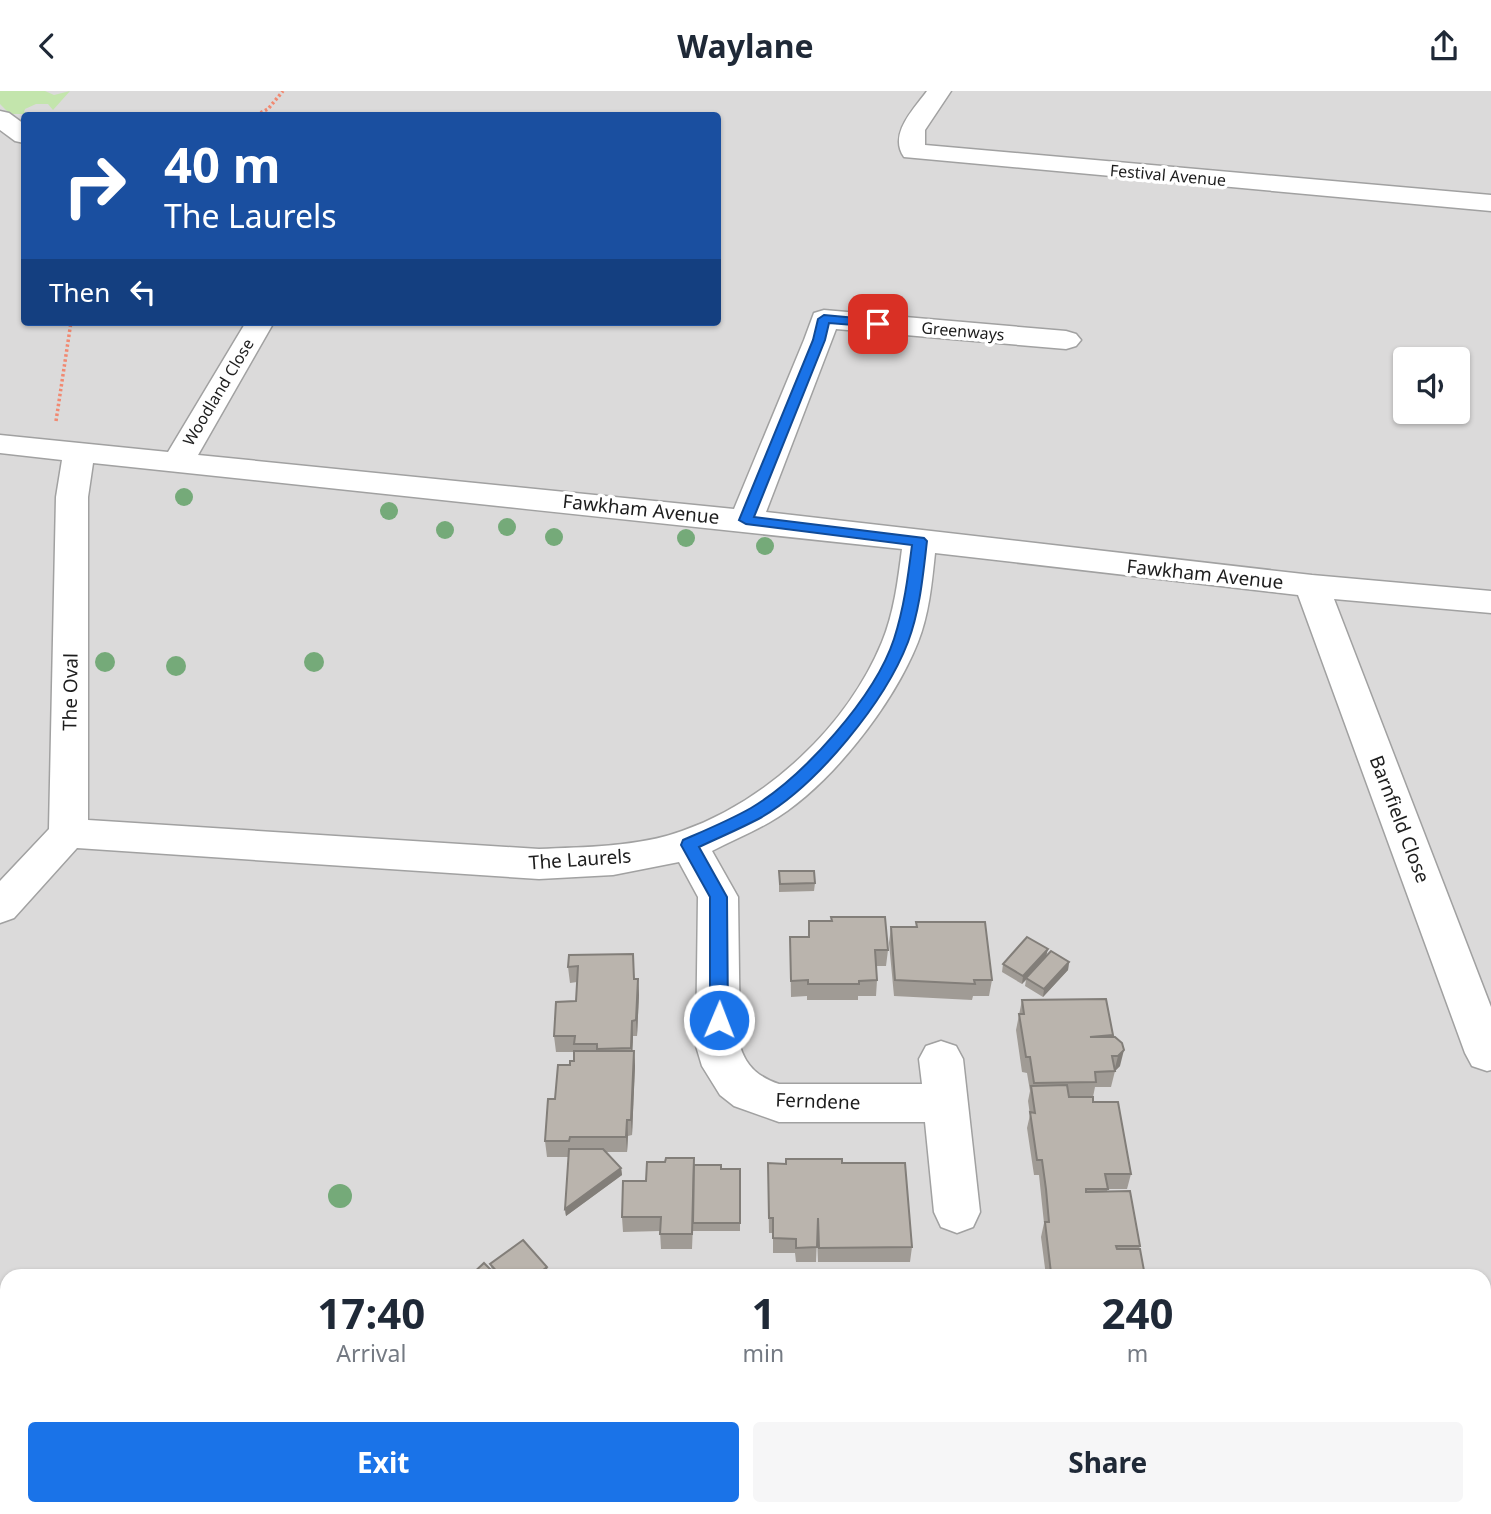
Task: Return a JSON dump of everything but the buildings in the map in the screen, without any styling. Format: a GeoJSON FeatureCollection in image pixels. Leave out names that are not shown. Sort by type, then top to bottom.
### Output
{"type":"FeatureCollection","features":[{"type":"Feature","properties":{"kind":"street","name":"Festival Avenue"},"geometry":{"type":"LineString","coordinates":[[939,91],[912,130],[914,152],[1491,204]]}},
{"type":"Feature","properties":{"kind":"street"},"geometry":{"type":"LineString","coordinates":[[0,118],[21,134]]}},
{"type":"Feature","properties":{"kind":"street","name":"Greenways"},"geometry":{"type":"LineString","coordinates":[[746,520],[819,340],[824,319],[1066,340]]}},
{"type":"Feature","properties":{"kind":"street","name":"Woodland Close"},"geometry":{"type":"LineString","coordinates":[[177,463],[258,326]]}},
{"type":"Feature","properties":{"kind":"street","name":"Fawkham Avenue"},"geometry":{"type":"LineString","coordinates":[[0,444],[746,520],[1312,586],[1491,603]]}},
{"type":"Feature","properties":{"kind":"street","name":"The Oval"},"geometry":{"type":"LineString","coordinates":[[66,450],[72,497],[68,833]]}},
{"type":"Feature","properties":{"kind":"street","name":"The Laurels"},"geometry":{"type":"LineString","coordinates":[[68,833],[539,864],[613,860],[689,845],[758,811],[810,771],[848,729],[877,686],[900,642],[913,595],[920,541]]}},
{"type":"Feature","properties":{"kind":"street","name":"Barnfield Close"},"geometry":{"type":"LineString","coordinates":[[1312,586],[1487,1053]]}},
{"type":"Feature","properties":{"kind":"street"},"geometry":{"type":"LineString","coordinates":[[0,907],[68,833]]}},
{"type":"Feature","properties":{"kind":"street","name":"Ferndene"},"geometry":{"type":"LineString","coordinates":[[689,845],[719,897],[718,1046],[724,1066],[736,1082],[750,1093],[779,1103],[946,1103]]}},
{"type":"Feature","properties":{"kind":"street"},"geometry":{"type":"LineString","coordinates":[[941,1059],[957,1212]]}},
{"type":"Feature","properties":{"kind":"path"},"geometry":{"type":"LineString","coordinates":[[262,112],[268,109],[283,91]]}},
{"type":"Feature","properties":{"kind":"path"},"geometry":{"type":"LineString","coordinates":[[66,450],[71,326]]}},
{"type":"Feature","properties":{"kind":"shaded area"},"geometry":{"type":"Polygon","coordinates":[[[0,91],[1491,91],[1491,1269],[0,1269],[0,91]]]}},
{"type":"Feature","properties":{"kind":"green space"},"geometry":{"type":"Polygon","coordinates":[[[0,91],[45,91],[54,95],[70,91],[53,110],[48,104],[36,104],[21,114],[10,114],[0,104],[0,91]]]}},
{"type":"Feature","properties":{"kind":"route"},"geometry":{"type":"LineString","coordinates":[[719,1020],[719,897],[689,845],[758,811],[810,771],[848,729],[877,686],[900,642],[913,595],[920,541],[746,520],[819,340],[824,319],[878,324]]}}]}
